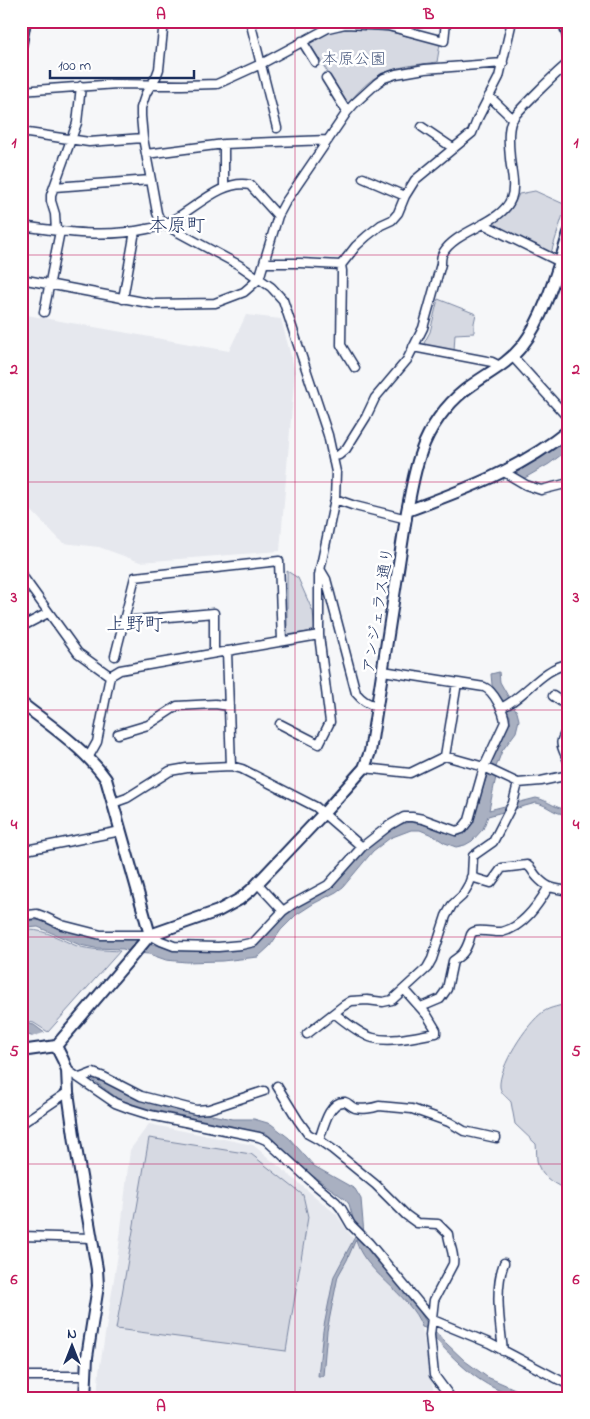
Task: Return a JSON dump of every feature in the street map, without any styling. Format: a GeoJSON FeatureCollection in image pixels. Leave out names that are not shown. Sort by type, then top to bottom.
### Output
{"type":"FeatureCollection","features":[{"type":"Feature","properties":{"kind":"street"},"geometry":{"type":"LineString","coordinates":[[21,44],[25,21]]}},
{"type":"Feature","properties":{"kind":"street"},"geometry":{"type":"LineString","coordinates":[[164,21],[159,69],[156,77],[150,84],[141,108],[143,138],[157,213],[161,223],[239,265],[271,287],[283,300],[328,435],[336,472],[335,500],[319,575],[319,635],[330,722],[319,744],[280,724]]}},
{"type":"Feature","properties":{"kind":"street"},"geometry":{"type":"LineString","coordinates":[[250,21],[277,128]]}},
{"type":"Feature","properties":{"kind":"street"},"geometry":{"type":"LineString","coordinates":[[21,91],[117,84],[217,84],[261,64],[328,28],[344,23],[388,26],[444,41],[446,21]]}},
{"type":"Feature","properties":{"kind":"street"},"geometry":{"type":"LineString","coordinates":[[340,265],[367,236],[380,225],[392,220],[416,180],[472,133],[499,77],[512,21]]}},
{"type":"Feature","properties":{"kind":"street"},"geometry":{"type":"LineString","coordinates":[[564,21],[569,40]]}},
{"type":"Feature","properties":{"kind":"street"},"geometry":{"type":"LineString","coordinates":[[302,41],[315,62]]}},
{"type":"Feature","properties":{"kind":"street"},"geometry":{"type":"LineString","coordinates":[[21,279],[154,304],[215,304],[244,292],[259,279],[278,216],[284,203],[347,112],[376,83],[396,74],[442,67],[503,63]]}},
{"type":"Feature","properties":{"kind":"street"},"geometry":{"type":"LineString","coordinates":[[333,457],[340,455],[346,449],[366,417],[375,398],[407,360],[423,328],[441,264],[442,254],[468,232],[502,211],[511,200],[513,188],[510,141],[512,119],[569,63]]}},
{"type":"Feature","properties":{"kind":"street"},"geometry":{"type":"LineString","coordinates":[[326,78],[347,112]]}},
{"type":"Feature","properties":{"kind":"street"},"geometry":{"type":"LineString","coordinates":[[44,312],[51,284],[58,231],[51,195],[77,123],[81,86]]}},
{"type":"Feature","properties":{"kind":"street"},"geometry":{"type":"LineString","coordinates":[[489,96],[512,119]]}},
{"type":"Feature","properties":{"kind":"street"},"geometry":{"type":"LineString","coordinates":[[422,127],[453,148]]}},
{"type":"Feature","properties":{"kind":"street"},"geometry":{"type":"LineString","coordinates":[[21,132],[89,142],[143,138]]}},
{"type":"Feature","properties":{"kind":"street"},"geometry":{"type":"LineString","coordinates":[[146,154],[224,144],[328,140]]}},
{"type":"Feature","properties":{"kind":"street"},"geometry":{"type":"LineString","coordinates":[[224,144],[224,188]]}},
{"type":"Feature","properties":{"kind":"street"},"geometry":{"type":"LineString","coordinates":[[363,178],[406,196]]}},
{"type":"Feature","properties":{"kind":"street"},"geometry":{"type":"LineString","coordinates":[[54,187],[151,180]]}},
{"type":"Feature","properties":{"kind":"street"},"geometry":{"type":"LineString","coordinates":[[21,226],[58,231],[106,234],[135,231],[165,225],[224,188],[244,184],[250,185],[278,216]]}},
{"type":"Feature","properties":{"kind":"street"},"geometry":{"type":"LineString","coordinates":[[483,224],[560,262]]}},
{"type":"Feature","properties":{"kind":"street"},"geometry":{"type":"LineString","coordinates":[[123,298],[135,231]]}},
{"type":"Feature","properties":{"kind":"street","name":"アンジェラス通り"},"geometry":{"type":"LineString","coordinates":[[149,937],[218,911],[240,899],[258,884],[364,768],[370,752],[407,515],[421,451],[440,416],[464,390],[513,357],[533,331],[544,306],[569,233]]}},
{"type":"Feature","properties":{"kind":"street"},"geometry":{"type":"LineString","coordinates":[[264,263],[300,262],[340,265]]}},
{"type":"Feature","properties":{"kind":"street"},"geometry":{"type":"LineString","coordinates":[[340,265],[342,271],[341,345],[355,368]]}},
{"type":"Feature","properties":{"kind":"street"},"geometry":{"type":"LineString","coordinates":[[413,347],[492,362],[500,366]]}},
{"type":"Feature","properties":{"kind":"street"},"geometry":{"type":"LineString","coordinates":[[513,357],[569,419]]}},
{"type":"Feature","properties":{"kind":"street"},"geometry":{"type":"LineString","coordinates":[[335,500],[355,506],[407,515],[504,472],[536,454],[569,430]]}},
{"type":"Feature","properties":{"kind":"street"},"geometry":{"type":"LineString","coordinates":[[504,472],[526,485],[541,490],[569,483]]}},
{"type":"Feature","properties":{"kind":"street"},"geometry":{"type":"LineString","coordinates":[[115,656],[135,577],[279,561],[282,641]]}},
{"type":"Feature","properties":{"kind":"street"},"geometry":{"type":"LineString","coordinates":[[320,569],[326,578],[356,692],[364,701],[377,706]]}},
{"type":"Feature","properties":{"kind":"street"},"geometry":{"type":"LineString","coordinates":[[21,574],[78,653],[110,676]]}},
{"type":"Feature","properties":{"kind":"street"},"geometry":{"type":"LineString","coordinates":[[21,627],[48,613]]}},
{"type":"Feature","properties":{"kind":"street"},"geometry":{"type":"LineString","coordinates":[[124,621],[214,613],[214,653]]}},
{"type":"Feature","properties":{"kind":"street"},"geometry":{"type":"LineString","coordinates":[[88,758],[97,742],[110,676],[120,670],[319,635]]}},
{"type":"Feature","properties":{"kind":"street"},"geometry":{"type":"LineString","coordinates":[[227,651],[231,766]]}},
{"type":"Feature","properties":{"kind":"street"},"geometry":{"type":"LineString","coordinates":[[503,707],[548,673],[559,666],[569,664]]}},
{"type":"Feature","properties":{"kind":"street"},"geometry":{"type":"LineString","coordinates":[[21,920],[28,915],[37,914],[62,925],[101,935],[149,937],[174,946],[218,947],[241,945],[254,942],[283,911],[328,885],[362,847],[390,825],[404,817],[423,819],[456,831],[462,829],[469,820],[485,767],[505,722],[503,707],[489,689],[484,687],[383,671]]}},
{"type":"Feature","properties":{"kind":"street"},"geometry":{"type":"LineString","coordinates":[[446,756],[457,683]]}},
{"type":"Feature","properties":{"kind":"street"},"geometry":{"type":"LineString","coordinates":[[553,696],[569,707]]}},
{"type":"Feature","properties":{"kind":"street"},"geometry":{"type":"LineString","coordinates":[[21,703],[88,758],[106,779],[149,937]]}},
{"type":"Feature","properties":{"kind":"street"},"geometry":{"type":"LineString","coordinates":[[118,734],[148,725],[177,706],[215,704],[229,706]]}},
{"type":"Feature","properties":{"kind":"street"},"geometry":{"type":"LineString","coordinates":[[569,727],[561,743],[569,763]]}},
{"type":"Feature","properties":{"kind":"street"},"geometry":{"type":"LineString","coordinates":[[364,768],[410,773],[446,756],[485,767],[518,783],[541,781],[569,775]]}},
{"type":"Feature","properties":{"kind":"street"},"geometry":{"type":"LineString","coordinates":[[113,802],[127,798],[170,771],[231,766],[242,769],[316,806],[362,847]]}},
{"type":"Feature","properties":{"kind":"street"},"geometry":{"type":"LineString","coordinates":[[307,1034],[351,1001],[388,1002],[392,1000],[427,968],[432,959],[446,916],[452,905],[462,896],[472,877],[472,856],[493,842],[513,803],[518,783]]}},
{"type":"Feature","properties":{"kind":"street"},"geometry":{"type":"LineString","coordinates":[[21,851],[121,832]]}},
{"type":"Feature","properties":{"kind":"street"},"geometry":{"type":"LineString","coordinates":[[472,877],[492,883],[502,868],[527,865],[530,866],[535,876],[548,888],[569,891]]}},
{"type":"Feature","properties":{"kind":"street"},"geometry":{"type":"LineString","coordinates":[[258,884],[283,911]]}},
{"type":"Feature","properties":{"kind":"street"},"geometry":{"type":"LineString","coordinates":[[421,1007],[440,999],[447,989],[453,961],[464,954],[472,934],[476,931],[501,932],[515,927],[522,922],[541,900],[548,888]]}},
{"type":"Feature","properties":{"kind":"street"},"geometry":{"type":"LineString","coordinates":[[21,1051],[56,1046],[149,937]]}},
{"type":"Feature","properties":{"kind":"street"},"geometry":{"type":"LineString","coordinates":[[334,1013],[373,1038],[400,1039],[436,1032],[428,1015],[404,989]]}},
{"type":"Feature","properties":{"kind":"street"},"geometry":{"type":"LineString","coordinates":[[56,1046],[66,1070],[75,1142],[97,1269],[98,1286],[86,1376],[85,1398]]}},
{"type":"Feature","properties":{"kind":"street"},"geometry":{"type":"LineString","coordinates":[[66,1070],[115,1103],[131,1109],[150,1115],[266,1140],[336,1202],[351,1225],[368,1243],[432,1323],[470,1335],[569,1385]]}},
{"type":"Feature","properties":{"kind":"street"},"geometry":{"type":"LineString","coordinates":[[80,1078],[93,1073],[141,1096],[196,1110],[210,1109],[264,1090]]}},
{"type":"Feature","properties":{"kind":"street"},"geometry":{"type":"LineString","coordinates":[[277,1086],[308,1134],[319,1140],[376,1185],[412,1219],[418,1223],[438,1224],[448,1234],[454,1258],[453,1264],[434,1300],[430,1335],[434,1375],[451,1398]]}},
{"type":"Feature","properties":{"kind":"street"},"geometry":{"type":"LineString","coordinates":[[21,1124],[68,1092]]}},
{"type":"Feature","properties":{"kind":"street"},"geometry":{"type":"LineString","coordinates":[[319,1140],[328,1113],[333,1106],[345,1102],[353,1108],[379,1106],[412,1109],[449,1122],[464,1131],[496,1138]]}},
{"type":"Feature","properties":{"kind":"street"},"geometry":{"type":"LineString","coordinates":[[21,1236],[92,1238]]}},
{"type":"Feature","properties":{"kind":"street"},"geometry":{"type":"LineString","coordinates":[[503,1350],[499,1294],[501,1271],[504,1263]]}},
{"type":"Feature","properties":{"kind":"street"},"geometry":{"type":"LineString","coordinates":[[21,1376],[86,1376]]}},
{"type":"Feature","properties":{"kind":"shaded area"},"geometry":{"type":"Polygon","coordinates":[[[21,314],[229,351],[246,315],[281,319],[295,371],[280,551],[140,562],[99,547],[63,543],[21,500],[21,314]]]}},
{"type":"Feature","properties":{"kind":"shaded area"},"geometry":{"type":"Polygon","coordinates":[[[149,1124],[253,1145],[336,1214],[363,1253],[413,1305],[422,1328],[435,1398],[97,1398],[99,1372],[118,1254],[130,1150],[149,1124]]]}},
{"type":"Feature","properties":{"kind":"green space","name":"本原公園"},"geometry":{"type":"Polygon","coordinates":[[[355,28],[387,31],[440,44],[437,62],[405,66],[383,73],[364,86],[348,104],[309,43],[332,31],[355,28]]]}},
{"type":"Feature","properties":{"kind":"green space"},"geometry":{"type":"Polygon","coordinates":[[[535,191],[566,205],[551,253],[495,225],[495,222],[510,211],[519,194],[535,191]]]}},
{"type":"Feature","properties":{"kind":"green space"},"geometry":{"type":"Polygon","coordinates":[[[438,299],[476,314],[474,333],[455,334],[454,351],[423,345],[430,332],[438,299]]]}},
{"type":"Feature","properties":{"kind":"green space"},"geometry":{"type":"Polygon","coordinates":[[[287,571],[298,578],[313,612],[315,631],[287,635],[287,571]]]}},
{"type":"Feature","properties":{"kind":"green space"},"geometry":{"type":"Polygon","coordinates":[[[29,930],[48,933],[77,946],[98,950],[120,951],[48,1032],[34,1023],[21,1020],[21,936],[29,930]]]}},
{"type":"Feature","properties":{"kind":"green space"},"geometry":{"type":"Polygon","coordinates":[[[569,1003],[569,1191],[551,1181],[540,1170],[537,1163],[536,1144],[515,1124],[511,1102],[503,1094],[500,1087],[504,1069],[509,1058],[529,1026],[546,1010],[569,1003]]]}},
{"type":"Feature","properties":{"kind":"green space"},"geometry":{"type":"Polygon","coordinates":[[[149,1138],[251,1154],[303,1195],[308,1217],[286,1351],[116,1329],[149,1138]]]}},
{"type":"Feature","properties":{"kind":"water"},"geometry":{"type":"Polygon","coordinates":[[[569,437],[569,449],[549,464],[523,479],[513,475],[556,447],[569,437]]]}},
{"type":"Feature","properties":{"kind":"water"},"geometry":{"type":"Polygon","coordinates":[[[499,672],[500,682],[517,712],[519,720],[516,732],[502,751],[496,767],[496,777],[489,810],[536,798],[560,808],[569,809],[569,814],[559,813],[536,803],[488,816],[483,829],[472,841],[456,847],[420,830],[411,830],[390,838],[373,851],[343,887],[296,915],[281,930],[270,946],[258,957],[222,961],[186,962],[166,960],[149,954],[135,953],[123,949],[95,948],[80,945],[38,927],[27,928],[21,933],[21,924],[24,921],[40,920],[98,939],[131,938],[174,950],[250,946],[261,940],[290,909],[330,887],[369,845],[399,825],[409,822],[421,823],[456,836],[461,835],[471,824],[475,815],[490,764],[510,722],[510,716],[492,685],[491,674],[499,672]]]}},
{"type":"Feature","properties":{"kind":"water"},"geometry":{"type":"Polygon","coordinates":[[[21,1022],[34,1025],[97,1076],[125,1092],[151,1103],[232,1119],[254,1119],[271,1124],[289,1138],[314,1166],[355,1189],[361,1199],[365,1246],[407,1292],[427,1323],[447,1344],[465,1361],[487,1377],[536,1398],[502,1392],[488,1385],[461,1365],[422,1327],[407,1303],[376,1272],[360,1250],[356,1239],[338,1276],[327,1331],[323,1376],[318,1376],[323,1331],[334,1276],[356,1235],[349,1204],[345,1199],[309,1173],[266,1133],[247,1131],[232,1126],[149,1109],[120,1100],[36,1038],[21,1032],[21,1022]]]}},
{"type":"Feature","properties":{"kind":"pier"},"geometry":{"type":"Polygon","coordinates":[[[47,1032],[100,1075],[88,1080],[31,1037],[47,1032]]]}},
{"type":"Feature","properties":{"kind":"district","name":"本原町"},"geometry":{"type":"Point","coordinates":[177,224]}},
{"type":"Feature","properties":{"kind":"district","name":"上野町"},"geometry":{"type":"Point","coordinates":[135,623]}}]}
